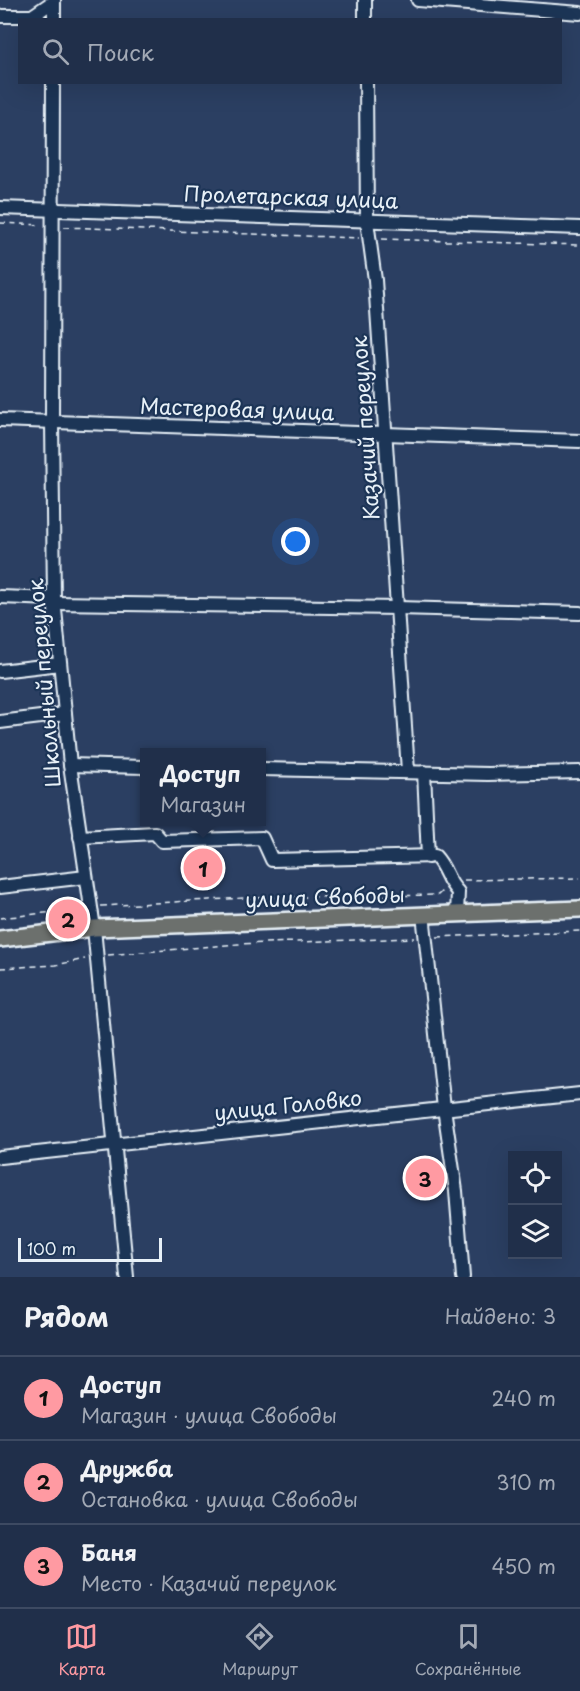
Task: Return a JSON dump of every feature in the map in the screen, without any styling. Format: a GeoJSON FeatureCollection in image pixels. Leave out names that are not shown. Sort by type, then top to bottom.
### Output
{"type":"FeatureCollection","features":[{"type":"Feature","properties":{"kind":"main road","name":"улица Свободы"},"geometry":{"type":"LineString","coordinates":[[0,939],[94,928],[580,909]]}},
{"type":"Feature","properties":{"kind":"street"},"geometry":{"type":"LineString","coordinates":[[365,0],[365,18]]}},
{"type":"Feature","properties":{"kind":"street"},"geometry":{"type":"LineString","coordinates":[[418,0],[580,13]]}},
{"type":"Feature","properties":{"kind":"street"},"geometry":{"type":"LineString","coordinates":[[0,15],[36,18],[54,1]]}},
{"type":"Feature","properties":{"kind":"street"},"geometry":{"type":"LineString","coordinates":[[54,1],[54,18]]}},
{"type":"Feature","properties":{"kind":"street","name":"Школьный переулок"},"geometry":{"type":"LineString","coordinates":[[53,84],[54,601],[70,765],[94,928],[127,1277]]}},
{"type":"Feature","properties":{"kind":"street","name":"Казачий переулок"},"geometry":{"type":"LineString","coordinates":[[366,84],[367,221],[375,280],[408,771]]}},
{"type":"Feature","properties":{"kind":"street","name":"Пролетарская улица"},"geometry":{"type":"LineString","coordinates":[[0,208],[580,228]]}},
{"type":"Feature","properties":{"kind":"street","name":"Мастеровая улица"},"geometry":{"type":"LineString","coordinates":[[0,420],[580,441]]}},
{"type":"Feature","properties":{"kind":"street"},"geometry":{"type":"LineString","coordinates":[[0,597],[54,601],[580,613]]}},
{"type":"Feature","properties":{"kind":"street"},"geometry":{"type":"LineString","coordinates":[[0,671],[60,664]]}},
{"type":"Feature","properties":{"kind":"street"},"geometry":{"type":"LineString","coordinates":[[0,722],[65,714]]}},
{"type":"Feature","properties":{"kind":"street"},"geometry":{"type":"LineString","coordinates":[[70,765],[140,767]]}},
{"type":"Feature","properties":{"kind":"street"},"geometry":{"type":"LineString","coordinates":[[266,769],[489,774],[580,772]]}},
{"type":"Feature","properties":{"kind":"street"},"geometry":{"type":"LineString","coordinates":[[424,772],[428,857]]}},
{"type":"Feature","properties":{"kind":"street"},"geometry":{"type":"LineString","coordinates":[[80,837],[155,833],[162,841],[262,838],[272,860],[435,856],[444,866],[450,884],[458,892],[458,913]]}},
{"type":"Feature","properties":{"kind":"street"},"geometry":{"type":"LineString","coordinates":[[0,888],[86,877]]}},
{"type":"Feature","properties":{"kind":"street"},"geometry":{"type":"LineString","coordinates":[[423,915],[444,1108],[456,1191],[463,1277]]}},
{"type":"Feature","properties":{"kind":"street","name":"улица Головко"},"geometry":{"type":"LineString","coordinates":[[0,1157],[580,1094]]}},
{"type":"Feature","properties":{"kind":"path"},"geometry":{"type":"LineString","coordinates":[[0,224],[580,245]]}},
{"type":"Feature","properties":{"kind":"path"},"geometry":{"type":"LineString","coordinates":[[0,918],[91,908],[244,898],[438,895],[454,880],[580,878]]}},
{"type":"Feature","properties":{"kind":"path"},"geometry":{"type":"LineString","coordinates":[[0,968],[56,965],[96,957],[238,944],[580,931]]}},
{"type":"Feature","properties":{"kind":"place","name":"Доступ"},"geometry":{"type":"Point","coordinates":[203,868]}},
{"type":"Feature","properties":{"kind":"place","name":"Дружба"},"geometry":{"type":"Point","coordinates":[68,919]}},
{"type":"Feature","properties":{"kind":"place","name":"Баня"},"geometry":{"type":"Point","coordinates":[425,1178]}}]}
